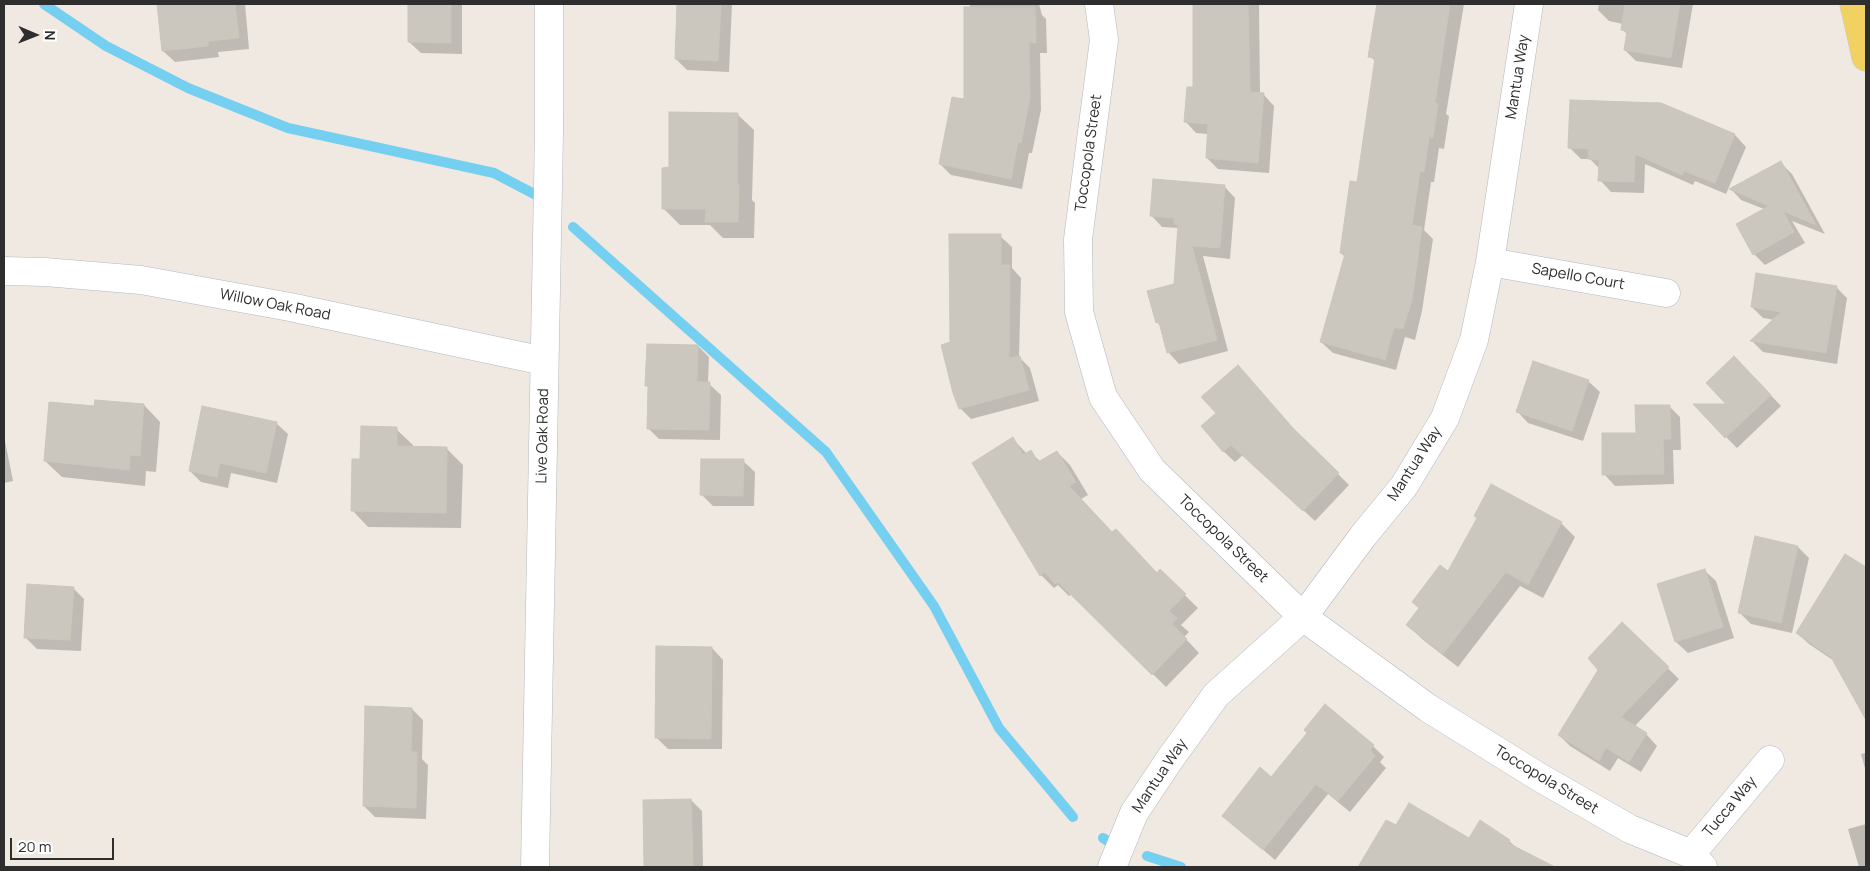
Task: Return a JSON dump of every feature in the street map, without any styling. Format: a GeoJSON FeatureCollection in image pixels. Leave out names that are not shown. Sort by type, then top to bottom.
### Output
{"type":"FeatureCollection","features":[{"type":"Feature","properties":{"kind":"main road"},"geometry":{"type":"LineString","coordinates":[[1854,4],[1866,57]]}},
{"type":"Feature","properties":{"kind":"street","name":"Live Oak Road"},"geometry":{"type":"LineString","coordinates":[[536,867],[549,133],[549,4]]}},
{"type":"Feature","properties":{"kind":"street","name":"Toccopola Street"},"geometry":{"type":"LineString","coordinates":[[1099,4],[1104,40],[1078,238],[1079,312],[1103,397],[1152,470],[1303,617],[1428,708],[1539,777],[1630,829],[1697,860]]}},
{"type":"Feature","properties":{"kind":"street","name":"Mantua Way"},"geometry":{"type":"LineString","coordinates":[[1112,867],[1134,813],[1216,695],[1303,617],[1404,486],[1445,418],[1474,340],[1490,262],[1529,4]]}},
{"type":"Feature","properties":{"kind":"street","name":"Sapello Court"},"geometry":{"type":"LineString","coordinates":[[1490,262],[1666,292]]}},
{"type":"Feature","properties":{"kind":"street","name":"Willow Oak Road"},"geometry":{"type":"LineString","coordinates":[[4,271],[45,272],[141,280],[290,307],[544,361]]}},
{"type":"Feature","properties":{"kind":"street","name":"Tucca Way"},"geometry":{"type":"LineString","coordinates":[[1697,860],[1770,760]]}},
{"type":"Feature","properties":{"kind":"building"},"geometry":{"type":"Polygon","coordinates":[[[157,4],[235,4],[239,38],[208,41],[208,46],[162,51],[157,4]]]}},
{"type":"Feature","properties":{"kind":"building"},"geometry":{"type":"Polygon","coordinates":[[[408,4],[451,4],[451,43],[408,42],[408,4]]]}},
{"type":"Feature","properties":{"kind":"building"},"geometry":{"type":"Polygon","coordinates":[[[677,4],[721,4],[718,61],[675,59],[677,4]]]}},
{"type":"Feature","properties":{"kind":"building"},"geometry":{"type":"Polygon","coordinates":[[[1193,4],[1248,4],[1250,92],[1264,93],[1258,163],[1206,158],[1208,124],[1184,122],[1187,87],[1193,87],[1193,4]]]}},
{"type":"Feature","properties":{"kind":"building"},"geometry":{"type":"Polygon","coordinates":[[[1377,4],[1450,4],[1435,103],[1438,104],[1433,138],[1429,138],[1424,172],[1420,171],[1412,225],[1422,227],[1412,300],[1403,329],[1394,327],[1385,360],[1320,342],[1345,254],[1340,253],[1350,181],[1357,182],[1375,58],[1368,57],[1377,4]]]}},
{"type":"Feature","properties":{"kind":"building"},"geometry":{"type":"Polygon","coordinates":[[[1625,4],[1680,4],[1671,58],[1624,50],[1627,31],[1621,30],[1625,4]]]}},
{"type":"Feature","properties":{"kind":"building"},"geometry":{"type":"Polygon","coordinates":[[[964,7],[1035,7],[1036,43],[1029,42],[1030,98],[1021,143],[1018,142],[1011,179],[939,164],[952,97],[964,99],[964,7]]]}},
{"type":"Feature","properties":{"kind":"building"},"geometry":{"type":"Polygon","coordinates":[[[1570,100],[1661,103],[1735,134],[1715,183],[1684,171],[1682,175],[1635,154],[1634,182],[1598,181],[1599,160],[1588,159],[1589,149],[1568,148],[1570,100]]]}},
{"type":"Feature","properties":{"kind":"building"},"geometry":{"type":"Polygon","coordinates":[[[669,112],[738,113],[738,222],[705,222],[706,209],[662,209],[662,168],[669,167],[669,112]]]}},
{"type":"Feature","properties":{"kind":"building"},"geometry":{"type":"Polygon","coordinates":[[[1781,161],[1816,225],[1783,211],[1794,232],[1753,255],[1736,224],[1769,206],[1729,189],[1781,161]]]}},
{"type":"Feature","properties":{"kind":"building"},"geometry":{"type":"Polygon","coordinates":[[[1153,179],[1225,185],[1220,248],[1192,246],[1217,340],[1167,353],[1159,322],[1156,323],[1147,291],[1174,284],[1178,225],[1174,224],[1174,218],[1150,216],[1153,179]]]}},
{"type":"Feature","properties":{"kind":"building"},"geometry":{"type":"Polygon","coordinates":[[[949,234],[1001,234],[1001,265],[1010,265],[1009,358],[1020,356],[1029,390],[959,409],[941,345],[950,342],[949,234]]]}},
{"type":"Feature","properties":{"kind":"building"},"geometry":{"type":"Polygon","coordinates":[[[1756,273],[1837,286],[1826,353],[1750,341],[1781,312],[1751,307],[1756,273]]]}},
{"type":"Feature","properties":{"kind":"building"},"geometry":{"type":"Polygon","coordinates":[[[647,344],[698,345],[697,382],[710,382],[709,430],[647,429],[648,386],[645,386],[647,344]]]}},
{"type":"Feature","properties":{"kind":"building"},"geometry":{"type":"Polygon","coordinates":[[[1734,356],[1771,395],[1725,438],[1693,404],[1726,404],[1706,383],[1734,356]]]}},
{"type":"Feature","properties":{"kind":"building"},"geometry":{"type":"Polygon","coordinates":[[[1533,361],[1589,380],[1572,431],[1516,412],[1533,361]]]}},
{"type":"Feature","properties":{"kind":"building"},"geometry":{"type":"Polygon","coordinates":[[[1238,365],[1292,427],[1339,473],[1303,511],[1231,445],[1223,452],[1201,426],[1216,413],[1201,397],[1238,365]]]}},
{"type":"Feature","properties":{"kind":"building"},"geometry":{"type":"Polygon","coordinates":[[[95,400],[144,404],[140,456],[130,455],[129,470],[44,461],[49,402],[94,406],[95,400]]]}},
{"type":"Feature","properties":{"kind":"building"},"geometry":{"type":"Polygon","coordinates":[[[1635,405],[1670,405],[1671,439],[1663,439],[1664,474],[1602,475],[1602,433],[1636,433],[1635,405]]]}},
{"type":"Feature","properties":{"kind":"building"},"geometry":{"type":"Polygon","coordinates":[[[202,406],[277,422],[266,473],[220,463],[217,477],[189,471],[202,406]]]}},
{"type":"Feature","properties":{"kind":"building"},"geometry":{"type":"Polygon","coordinates":[[[361,426],[397,427],[397,446],[447,447],[446,513],[351,511],[352,459],[360,459],[361,426]]]}},
{"type":"Feature","properties":{"kind":"building"},"geometry":{"type":"Polygon","coordinates":[[[1013,437],[1023,455],[1031,450],[1038,462],[1057,451],[1076,482],[1069,486],[1112,532],[1116,529],[1157,573],[1160,569],[1186,594],[1169,611],[1177,618],[1172,624],[1187,639],[1152,675],[1058,582],[1055,584],[1045,572],[1040,576],[972,463],[1013,437]]]}},
{"type":"Feature","properties":{"kind":"building"},"geometry":{"type":"Polygon","coordinates":[[[701,459],[744,459],[743,496],[700,495],[701,459]]]}},
{"type":"Feature","properties":{"kind":"building"},"geometry":{"type":"Polygon","coordinates":[[[1491,484],[1562,522],[1528,585],[1506,572],[1443,654],[1406,625],[1419,608],[1412,602],[1440,565],[1448,571],[1477,518],[1474,516],[1491,484]]]}},
{"type":"Feature","properties":{"kind":"building"},"geometry":{"type":"Polygon","coordinates":[[[1755,536],[1798,546],[1781,623],[1738,613],[1755,536]]]}},
{"type":"Feature","properties":{"kind":"building"},"geometry":{"type":"Polygon","coordinates":[[[1845,554],[1866,567],[1866,720],[1831,657],[1796,633],[1845,554]]]}},
{"type":"Feature","properties":{"kind":"building"},"geometry":{"type":"Polygon","coordinates":[[[1705,569],[1723,627],[1675,642],[1657,584],[1705,569]]]}},
{"type":"Feature","properties":{"kind":"building"},"geometry":{"type":"Polygon","coordinates":[[[27,584],[74,587],[70,640],[24,638],[27,584]]]}},
{"type":"Feature","properties":{"kind":"building"},"geometry":{"type":"Polygon","coordinates":[[[1622,622],[1669,667],[1621,717],[1647,733],[1629,762],[1606,748],[1599,761],[1558,735],[1598,670],[1588,658],[1622,622]]]}},
{"type":"Feature","properties":{"kind":"building"},"geometry":{"type":"Polygon","coordinates":[[[656,646],[712,647],[711,739],[655,738],[656,646]]]}},
{"type":"Feature","properties":{"kind":"building"},"geometry":{"type":"Polygon","coordinates":[[[1325,704],[1374,745],[1370,750],[1375,756],[1338,801],[1316,784],[1263,850],[1222,816],[1260,767],[1271,777],[1307,733],[1304,730],[1325,704]]]}},
{"type":"Feature","properties":{"kind":"building"},"geometry":{"type":"Polygon","coordinates":[[[365,706],[412,708],[411,752],[417,752],[416,808],[363,806],[365,706]]]}},
{"type":"Feature","properties":{"kind":"building"},"geometry":{"type":"Polygon","coordinates":[[[691,799],[693,867],[644,867],[643,800],[691,799]]]}},
{"type":"Feature","properties":{"kind":"building"},"geometry":{"type":"Polygon","coordinates":[[[1409,803],[1469,838],[1480,820],[1510,840],[1508,843],[1555,867],[1358,867],[1386,820],[1396,825],[1409,803]]]}},
{"type":"Feature","properties":{"kind":"waterway"},"geometry":{"type":"LineString","coordinates":[[44,4],[106,46],[188,88],[288,128],[494,173],[538,196]]}},
{"type":"Feature","properties":{"kind":"waterway"},"geometry":{"type":"LineString","coordinates":[[573,227],[826,452],[934,606],[999,728],[1073,817]]}},
{"type":"Feature","properties":{"kind":"waterway"},"geometry":{"type":"LineString","coordinates":[[1103,838],[1117,847]]}},
{"type":"Feature","properties":{"kind":"waterway"},"geometry":{"type":"LineString","coordinates":[[1147,856],[1181,867]]}}]}
